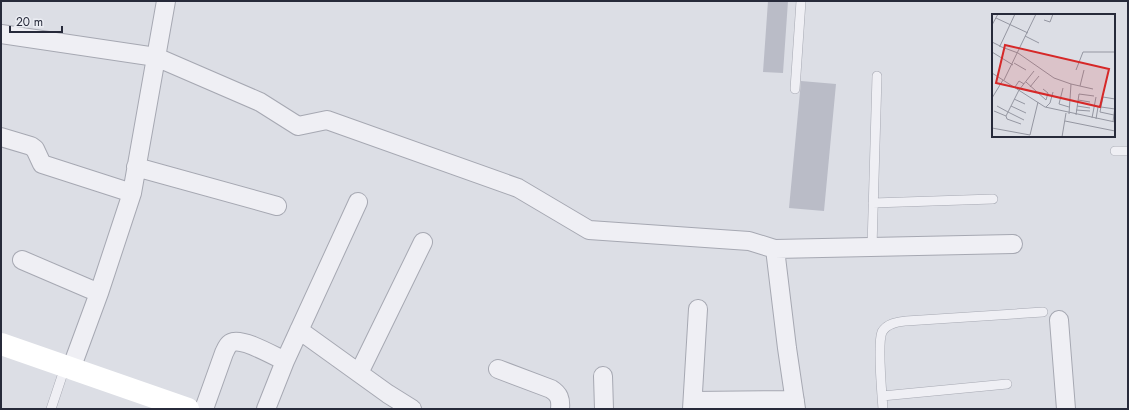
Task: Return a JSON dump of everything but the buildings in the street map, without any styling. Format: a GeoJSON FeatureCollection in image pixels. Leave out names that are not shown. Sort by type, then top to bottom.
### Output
{"type":"FeatureCollection","features":[{"type":"Feature","properties":{"kind":"street"},"geometry":{"type":"LineString","coordinates":[[68,368],[99,293],[132,193],[166,1]]}},
{"type":"Feature","properties":{"kind":"street"},"geometry":{"type":"LineString","coordinates":[[1,34],[156,56],[260,102],[298,126],[327,120],[518,188],[589,230],[750,241],[775,249],[1013,244]]}},
{"type":"Feature","properties":{"kind":"street"},"geometry":{"type":"LineString","coordinates":[[1,137],[31,146],[35,149],[42,164],[132,193]]}},
{"type":"Feature","properties":{"kind":"street"},"geometry":{"type":"LineString","coordinates":[[136,168],[277,206]]}},
{"type":"Feature","properties":{"kind":"street"},"geometry":{"type":"LineString","coordinates":[[266,409],[285,361],[358,202]]}},
{"type":"Feature","properties":{"kind":"street"},"geometry":{"type":"LineString","coordinates":[[359,373],[422,242]]}},
{"type":"Feature","properties":{"kind":"street"},"geometry":{"type":"LineString","coordinates":[[698,309],[693,405],[796,404],[787,348],[775,249]]}},
{"type":"Feature","properties":{"kind":"street"},"geometry":{"type":"LineString","coordinates":[[22,260],[99,293]]}},
{"type":"Feature","properties":{"kind":"street"},"geometry":{"type":"LineString","coordinates":[[1059,320],[1066,409]]}},
{"type":"Feature","properties":{"kind":"street"},"geometry":{"type":"LineString","coordinates":[[299,330],[388,394],[412,409]]}},
{"type":"Feature","properties":{"kind":"street"},"geometry":{"type":"LineString","coordinates":[[204,409],[224,353],[228,345],[233,342],[242,341],[285,361]]}},
{"type":"Feature","properties":{"kind":"street"},"geometry":{"type":"LineString","coordinates":[[1,344],[188,409]]}},
{"type":"Feature","properties":{"kind":"street"},"geometry":{"type":"LineString","coordinates":[[498,368],[551,388],[557,393],[561,401],[560,409]]}},
{"type":"Feature","properties":{"kind":"street"},"geometry":{"type":"LineString","coordinates":[[603,376],[604,409]]}},
{"type":"Feature","properties":{"kind":"lane"},"geometry":{"type":"LineString","coordinates":[[795,89],[801,1]]}},
{"type":"Feature","properties":{"kind":"lane"},"geometry":{"type":"LineString","coordinates":[[872,247],[877,76]]}},
{"type":"Feature","properties":{"kind":"lane"},"geometry":{"type":"LineString","coordinates":[[1115,151],[1128,151]]}},
{"type":"Feature","properties":{"kind":"lane"},"geometry":{"type":"LineString","coordinates":[[873,203],[993,199]]}},
{"type":"Feature","properties":{"kind":"lane"},"geometry":{"type":"LineString","coordinates":[[883,409],[880,343],[882,332],[887,326],[895,322],[906,321],[1043,312]]}},
{"type":"Feature","properties":{"kind":"lane"},"geometry":{"type":"LineString","coordinates":[[52,409],[68,368]]}},
{"type":"Feature","properties":{"kind":"lane"},"geometry":{"type":"LineString","coordinates":[[882,396],[1007,384]]}}]}
